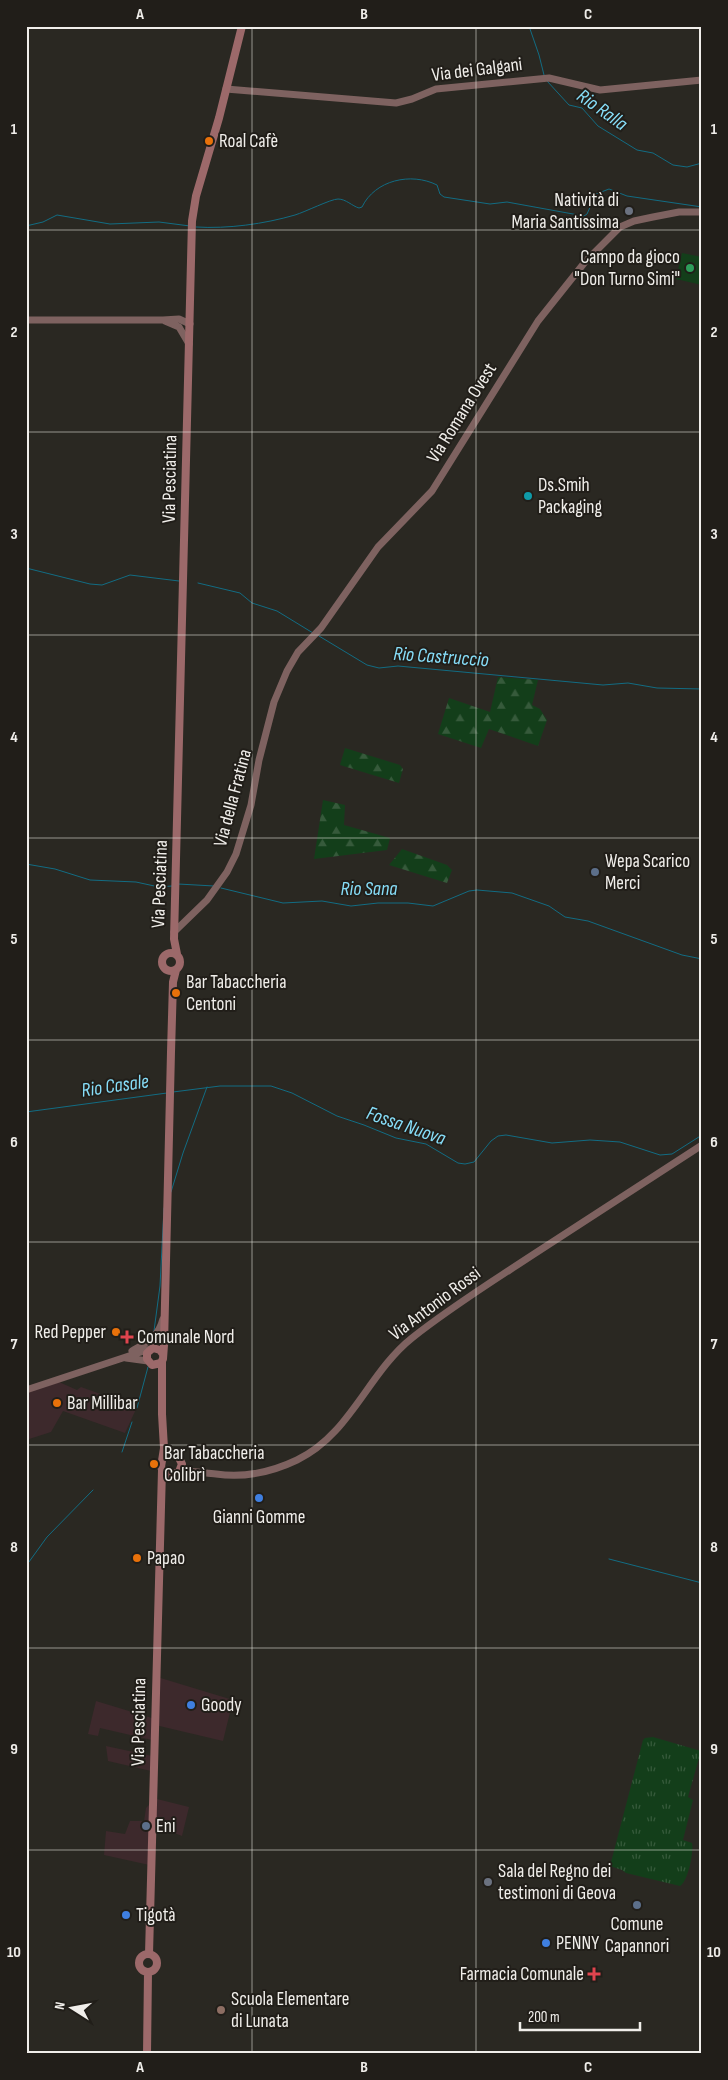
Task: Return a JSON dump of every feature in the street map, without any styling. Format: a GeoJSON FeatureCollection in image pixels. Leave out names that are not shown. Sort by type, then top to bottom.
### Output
{"type":"FeatureCollection","features":[{"type":"Feature","properties":{"kind":"main road","name":"Via Pesciatina"},"geometry":{"type":"LineString","coordinates":[[172,970],[163,966],[162,962],[172,954],[174,936],[192,226],[196,196],[242,26]]}},
{"type":"Feature","properties":{"kind":"main road","name":"Via Pesciatina"},"geometry":{"type":"LineString","coordinates":[[172,954],[181,962],[172,970]]}},
{"type":"Feature","properties":{"kind":"main road","name":"Via Pesciatina"},"geometry":{"type":"LineString","coordinates":[[149,1954],[161,1462],[164,1457],[162,1357],[165,1330],[172,970]]}},
{"type":"Feature","properties":{"kind":"main road"},"geometry":{"type":"LineString","coordinates":[[153,1348],[160,1350],[162,1357],[157,1365],[150,1363],[147,1352],[162,1337],[165,1330]]}},
{"type":"Feature","properties":{"kind":"main road","name":"Via Pesciatina"},"geometry":{"type":"LineString","coordinates":[[150,1363],[162,1386]]}},
{"type":"Feature","properties":{"kind":"main road","name":"Via Pesciatina"},"geometry":{"type":"LineString","coordinates":[[164,1436],[173,1454],[178,1456],[181,1461]]}},
{"type":"Feature","properties":{"kind":"main road"},"geometry":{"type":"LineString","coordinates":[[164,1457],[173,1454]]}},
{"type":"Feature","properties":{"kind":"main road"},"geometry":{"type":"LineString","coordinates":[[161,1491],[176,1474],[181,1461]]}},
{"type":"Feature","properties":{"kind":"main road"},"geometry":{"type":"LineString","coordinates":[[162,1470],[166,1474],[176,1474]]}},
{"type":"Feature","properties":{"kind":"main road","name":"Via Pesciatina"},"geometry":{"type":"LineString","coordinates":[[149,1954],[154,1957],[157,1963],[155,1968],[148,1972],[140,1969],[139,1961],[144,1955],[149,1954]]}},
{"type":"Feature","properties":{"kind":"main road","name":"Via Pesciatina"},"geometry":{"type":"LineString","coordinates":[[147,2054],[148,1972]]}},
{"type":"Feature","properties":{"kind":"street","name":"Via dei Galgani"},"geometry":{"type":"LineString","coordinates":[[226,89],[396,103],[412,99],[436,89],[546,79],[600,90],[702,80]]}},
{"type":"Feature","properties":{"kind":"street","name":"Via Romana Ovest"},"geometry":{"type":"LineString","coordinates":[[281,682],[298,652],[315,634],[378,547],[432,491],[533,327],[585,262],[624,224],[663,215],[702,212]]}},
{"type":"Feature","properties":{"kind":"street"},"geometry":{"type":"LineString","coordinates":[[179,319],[185,313],[190,300]]}},
{"type":"Feature","properties":{"kind":"street"},"geometry":{"type":"LineString","coordinates":[[26,320],[179,319],[190,324]]}},
{"type":"Feature","properties":{"kind":"street"},"geometry":{"type":"LineString","coordinates":[[162,320],[179,327],[190,344]]}},
{"type":"Feature","properties":{"kind":"street"},"geometry":{"type":"LineString","coordinates":[[179,327],[190,324]]}},
{"type":"Feature","properties":{"kind":"street","name":"Via della Fratina"},"geometry":{"type":"LineString","coordinates":[[174,936],[218,886],[236,854],[243,835],[259,760],[281,682]]}},
{"type":"Feature","properties":{"kind":"street","name":"Via Antonio Rossi"},"geometry":{"type":"LineString","coordinates":[[198,1471],[228,1475],[264,1472],[290,1464],[314,1451],[344,1422],[386,1364],[411,1338],[457,1305],[702,1145]]}},
{"type":"Feature","properties":{"kind":"street"},"geometry":{"type":"LineString","coordinates":[[121,1358],[159,1332],[165,1306]]}},
{"type":"Feature","properties":{"kind":"street"},"geometry":{"type":"LineString","coordinates":[[26,1390],[153,1348]]}},
{"type":"Feature","properties":{"kind":"street"},"geometry":{"type":"LineString","coordinates":[[121,1358],[136,1358],[150,1363]]}},
{"type":"Feature","properties":{"kind":"street"},"geometry":{"type":"LineString","coordinates":[[181,1461],[198,1471]]}},
{"type":"Feature","properties":{"kind":"street"},"geometry":{"type":"LineString","coordinates":[[176,1474],[198,1471]]}},
{"type":"Feature","properties":{"kind":"shaded area"},"geometry":{"type":"Polygon","coordinates":[[[59,1382],[77,1390],[81,1387],[137,1407],[125,1433],[63,1411],[51,1432],[26,1440],[26,1393],[59,1382]]]}},
{"type":"Feature","properties":{"kind":"shaded area"},"geometry":{"type":"Polygon","coordinates":[[[154,1676],[233,1700],[223,1741],[151,1724],[152,1740],[100,1728],[98,1736],[88,1734],[96,1701],[152,1718],[154,1676]]]}},
{"type":"Feature","properties":{"kind":"shaded area"},"geometry":{"type":"Polygon","coordinates":[[[106,1746],[157,1757],[157,1799],[189,1807],[182,1836],[156,1826],[154,1866],[104,1855],[106,1831],[125,1834],[130,1821],[144,1821],[146,1808],[150,1804],[151,1771],[108,1761],[106,1746]]]}},
{"type":"Feature","properties":{"kind":"green space","name":"Campo da gioco \"Don Turno Simi\""},"geometry":{"type":"Polygon","coordinates":[[[682,253],[702,257],[702,285],[676,279],[682,253]]]}},
{"type":"Feature","properties":{"kind":"green space"},"geometry":{"type":"Polygon","coordinates":[[[498,677],[538,680],[532,705],[540,709],[547,720],[538,746],[489,729],[481,748],[438,734],[449,698],[490,712],[498,677]]]}},
{"type":"Feature","properties":{"kind":"green space"},"geometry":{"type":"Polygon","coordinates":[[[345,748],[400,765],[403,769],[399,783],[340,765],[345,748]]]}},
{"type":"Feature","properties":{"kind":"green space"},"geometry":{"type":"Polygon","coordinates":[[[323,800],[345,805],[344,825],[390,838],[387,850],[314,859],[323,800]]]}},
{"type":"Feature","properties":{"kind":"green space"},"geometry":{"type":"Polygon","coordinates":[[[402,849],[447,865],[452,870],[447,883],[389,865],[402,849]]]}},
{"type":"Feature","properties":{"kind":"green space"},"geometry":{"type":"Polygon","coordinates":[[[653,1737],[701,1751],[688,1797],[693,1800],[683,1840],[692,1843],[691,1859],[686,1879],[680,1886],[626,1873],[610,1866],[643,1740],[653,1737]]]}},
{"type":"Feature","properties":{"kind":"waterway","name":"Rio Ralla"},"geometry":{"type":"LineString","coordinates":[[529,26],[544,75]]}},
{"type":"Feature","properties":{"kind":"waterway","name":"Rio Ralla"},"geometry":{"type":"LineString","coordinates":[[547,81],[569,105],[582,108],[598,126],[637,150],[653,153],[673,165],[687,167],[702,163]]}},
{"type":"Feature","properties":{"kind":"waterway"},"geometry":{"type":"LineString","coordinates":[[196,227],[246,225],[271,221],[295,215],[338,199],[359,208],[376,190],[395,181],[405,179],[427,181],[437,185],[440,194],[444,197],[490,204],[507,202],[584,216],[587,214],[596,194],[609,189],[627,196],[702,207]]}},
{"type":"Feature","properties":{"kind":"waterway"},"geometry":{"type":"LineString","coordinates":[[26,226],[43,222],[57,215],[110,224],[159,222],[190,226]]}},
{"type":"Feature","properties":{"kind":"waterway","name":"Rio Castruccio"},"geometry":{"type":"LineString","coordinates":[[26,568],[90,584],[102,585],[130,575],[179,581]]}},
{"type":"Feature","properties":{"kind":"waterway","name":"Rio Castruccio"},"geometry":{"type":"LineString","coordinates":[[198,583],[240,593],[252,603],[277,611],[313,633]]}},
{"type":"Feature","properties":{"kind":"waterway","name":"Rio Castruccio"},"geometry":{"type":"LineString","coordinates":[[319,636],[367,665],[379,668],[398,666],[603,685],[628,683],[657,688],[702,689]]}},
{"type":"Feature","properties":{"kind":"waterway","name":"Rio Sana"},"geometry":{"type":"LineString","coordinates":[[26,864],[55,869],[90,880],[136,882],[159,887],[172,886]]}},
{"type":"Feature","properties":{"kind":"waterway","name":"Rio Sana"},"geometry":{"type":"LineString","coordinates":[[178,884],[214,886]]}},
{"type":"Feature","properties":{"kind":"waterway","name":"Rio Sana"},"geometry":{"type":"LineString","coordinates":[[221,888],[283,903],[322,901],[351,906],[378,903],[408,903],[433,906],[469,891],[512,893],[549,906],[565,917],[588,921],[682,955],[702,959]]}},
{"type":"Feature","properties":{"kind":"waterway","name":"Fossa Nuova"},"geometry":{"type":"LineString","coordinates":[[173,1092],[220,1086],[271,1086],[292,1093],[337,1116],[396,1138],[426,1144],[458,1163],[465,1164],[474,1162],[491,1141],[498,1136],[506,1135],[552,1143],[590,1140],[620,1142],[660,1155],[672,1154],[702,1135]]}},
{"type":"Feature","properties":{"kind":"waterway"},"geometry":{"type":"LineString","coordinates":[[171,1192],[207,1087]]}},
{"type":"Feature","properties":{"kind":"waterway","name":"Rio Casale"},"geometry":{"type":"LineString","coordinates":[[26,1112],[167,1093]]}},
{"type":"Feature","properties":{"kind":"waterway"},"geometry":{"type":"LineString","coordinates":[[154,1331],[160,1286],[164,1208]]}},
{"type":"Feature","properties":{"kind":"waterway"},"geometry":{"type":"LineString","coordinates":[[137,1408],[148,1367]]}},
{"type":"Feature","properties":{"kind":"waterway"},"geometry":{"type":"LineString","coordinates":[[122,1452],[132,1422]]}},
{"type":"Feature","properties":{"kind":"waterway"},"geometry":{"type":"LineString","coordinates":[[26,1566],[47,1537],[93,1490]]}},
{"type":"Feature","properties":{"kind":"waterway"},"geometry":{"type":"LineString","coordinates":[[609,1559],[702,1583]]}},
{"type":"Feature","properties":{"kind":"place","name":"Roal Cafè"},"geometry":{"type":"Point","coordinates":[209,141]}},
{"type":"Feature","properties":{"kind":"place","name":"Natività di Maria Santissima"},"geometry":{"type":"Point","coordinates":[629,211]}},
{"type":"Feature","properties":{"kind":"place","name":"Campo da gioco \"Don Turno Simi\""},"geometry":{"type":"Point","coordinates":[690,268]}},
{"type":"Feature","properties":{"kind":"place","name":"Ds.Smih Packaging"},"geometry":{"type":"Point","coordinates":[528,496]}},
{"type":"Feature","properties":{"kind":"place","name":"Wepa Scarico Merci"},"geometry":{"type":"Point","coordinates":[595,872]}},
{"type":"Feature","properties":{"kind":"place","name":"Bar Tabaccheria Centoni"},"geometry":{"type":"Point","coordinates":[176,993]}},
{"type":"Feature","properties":{"kind":"place","name":"Red Pepper"},"geometry":{"type":"Point","coordinates":[116,1332]}},
{"type":"Feature","properties":{"kind":"place","name":"Comunale Nord"},"geometry":{"type":"Point","coordinates":[127,1337]}},
{"type":"Feature","properties":{"kind":"place","name":"Bar Millibar"},"geometry":{"type":"Point","coordinates":[57,1403]}},
{"type":"Feature","properties":{"kind":"place","name":"Bar Tabaccheria Colibrì"},"geometry":{"type":"Point","coordinates":[154,1464]}},
{"type":"Feature","properties":{"kind":"place","name":"Gianni Gomme"},"geometry":{"type":"Point","coordinates":[259,1498]}},
{"type":"Feature","properties":{"kind":"place","name":"Papao"},"geometry":{"type":"Point","coordinates":[137,1558]}},
{"type":"Feature","properties":{"kind":"place","name":"Goody"},"geometry":{"type":"Point","coordinates":[191,1705]}},
{"type":"Feature","properties":{"kind":"place","name":"Eni"},"geometry":{"type":"Point","coordinates":[146,1826]}},
{"type":"Feature","properties":{"kind":"place","name":"Sala del Regno dei testimoni di Geova"},"geometry":{"type":"Point","coordinates":[488,1882]}},
{"type":"Feature","properties":{"kind":"place","name":"Comune Capannori"},"geometry":{"type":"Point","coordinates":[637,1905]}},
{"type":"Feature","properties":{"kind":"place","name":"Tigotà"},"geometry":{"type":"Point","coordinates":[126,1915]}},
{"type":"Feature","properties":{"kind":"place","name":"PENNY"},"geometry":{"type":"Point","coordinates":[546,1943]}},
{"type":"Feature","properties":{"kind":"place","name":"Farmacia Comunale"},"geometry":{"type":"Point","coordinates":[594,1974]}},
{"type":"Feature","properties":{"kind":"place","name":"Scuola Elementare di Lunata"},"geometry":{"type":"Point","coordinates":[221,2010]}}]}
